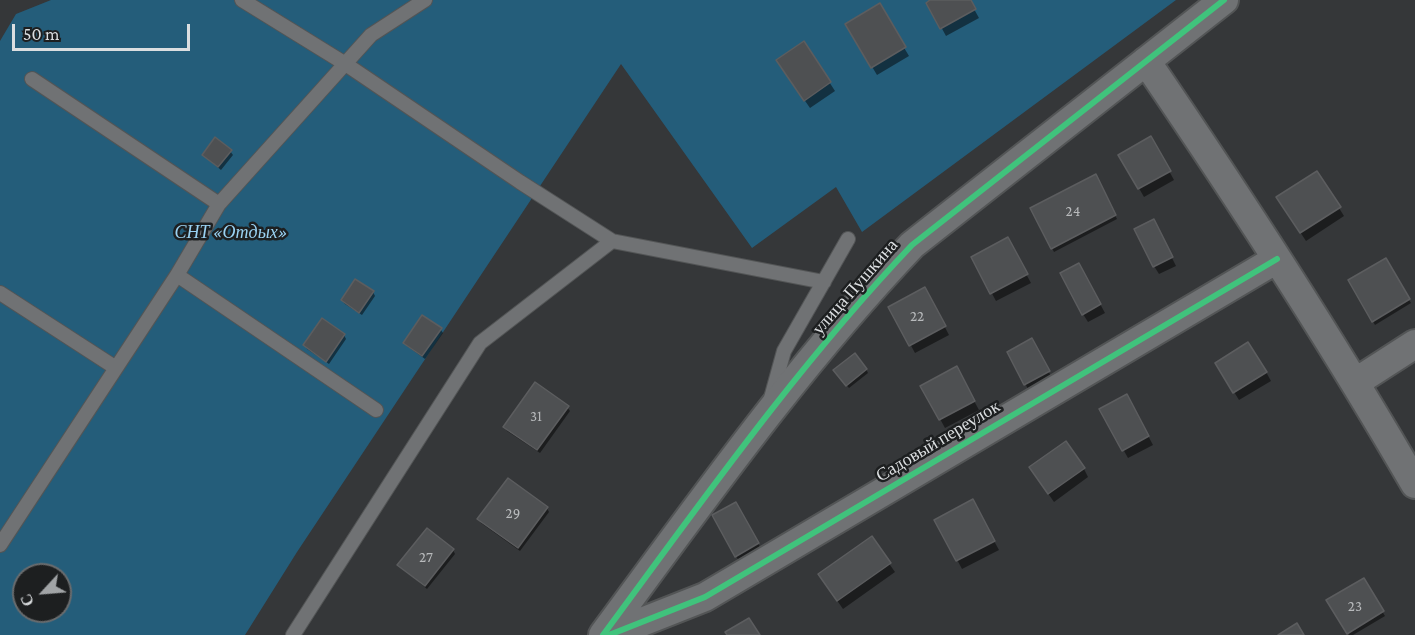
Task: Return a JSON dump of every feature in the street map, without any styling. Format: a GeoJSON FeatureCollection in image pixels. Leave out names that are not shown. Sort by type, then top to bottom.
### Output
{"type":"FeatureCollection","features":[{"type":"Feature","properties":{"kind":"street","name":"улица Пушкина"},"geometry":{"type":"LineString","coordinates":[[603,635],[766,414],[875,284],[912,245],[1224,0]]}},
{"type":"Feature","properties":{"kind":"street"},"geometry":{"type":"LineString","coordinates":[[1146,61],[1356,382],[1415,484]]}},
{"type":"Feature","properties":{"kind":"street","name":"Садовый переулок"},"geometry":{"type":"LineString","coordinates":[[609,635],[705,597],[1277,259]]}},
{"type":"Feature","properties":{"kind":"street"},"geometry":{"type":"LineString","coordinates":[[1356,382],[1415,344]]}},
{"type":"Feature","properties":{"kind":"lane"},"geometry":{"type":"LineString","coordinates":[[242,0],[344,63],[520,183],[612,241],[824,282]]}},
{"type":"Feature","properties":{"kind":"lane"},"geometry":{"type":"LineString","coordinates":[[0,545],[6,523],[116,368],[177,275],[219,204],[371,35],[425,0]]}},
{"type":"Feature","properties":{"kind":"lane"},"geometry":{"type":"LineString","coordinates":[[32,79],[219,204]]}},
{"type":"Feature","properties":{"kind":"lane"},"geometry":{"type":"LineString","coordinates":[[766,414],[784,351],[848,239]]}},
{"type":"Feature","properties":{"kind":"lane"},"geometry":{"type":"LineString","coordinates":[[293,635],[480,343],[612,241]]}},
{"type":"Feature","properties":{"kind":"lane"},"geometry":{"type":"LineString","coordinates":[[177,275],[376,411]]}},
{"type":"Feature","properties":{"kind":"lane"},"geometry":{"type":"LineString","coordinates":[[0,292],[116,368]]}},
{"type":"Feature","properties":{"kind":"green space","name":"СНТ «Отдых»"},"geometry":{"type":"Polygon","coordinates":[[[51,0],[1176,0],[862,232],[836,187],[752,248],[621,64],[297,552],[245,635],[0,635],[0,41],[16,14],[51,0]]]}},
{"type":"Feature","properties":{"kind":"building"},"geometry":{"type":"Polygon","coordinates":[[[930,0],[971,0],[976,9],[940,29],[926,3],[930,0]]]}},
{"type":"Feature","properties":{"kind":"building"},"geometry":{"type":"Polygon","coordinates":[[[880,3],[906,47],[871,68],[845,24],[880,3]]]}},
{"type":"Feature","properties":{"kind":"building"},"geometry":{"type":"Polygon","coordinates":[[[804,41],[831,82],[804,101],[776,60],[804,41]]]}},
{"type":"Feature","properties":{"kind":"building"},"geometry":{"type":"Polygon","coordinates":[[[1151,136],[1171,171],[1138,189],[1118,155],[1151,136]]]}},
{"type":"Feature","properties":{"kind":"building"},"geometry":{"type":"Polygon","coordinates":[[[215,137],[232,150],[218,167],[202,155],[215,137]]]}},
{"type":"Feature","properties":{"kind":"building"},"geometry":{"type":"Polygon","coordinates":[[[1317,171],[1341,207],[1300,233],[1276,197],[1317,171]]]}},
{"type":"Feature","properties":{"kind":"building"},"geometry":{"type":"Polygon","coordinates":[[[1096,174],[1116,215],[1051,249],[1030,208],[1096,174]]]}},
{"type":"Feature","properties":{"kind":"building"},"geometry":{"type":"Polygon","coordinates":[[[1154,219],[1173,257],[1153,267],[1134,229],[1154,219]]]}},
{"type":"Feature","properties":{"kind":"building"},"geometry":{"type":"Polygon","coordinates":[[[1008,237],[1028,274],[990,294],[971,257],[1008,237]]]}},
{"type":"Feature","properties":{"kind":"building"},"geometry":{"type":"Polygon","coordinates":[[[1386,258],[1410,299],[1372,322],[1348,280],[1386,258]]]}},
{"type":"Feature","properties":{"kind":"building"},"geometry":{"type":"Polygon","coordinates":[[[1079,263],[1101,304],[1082,315],[1060,273],[1079,263]]]}},
{"type":"Feature","properties":{"kind":"building"},"geometry":{"type":"Polygon","coordinates":[[[355,279],[374,291],[359,313],[341,300],[355,279]]]}},
{"type":"Feature","properties":{"kind":"building"},"geometry":{"type":"Polygon","coordinates":[[[925,287],[946,326],[909,346],[888,307],[925,287]]]}},
{"type":"Feature","properties":{"kind":"building"},"geometry":{"type":"Polygon","coordinates":[[[422,315],[442,328],[422,356],[403,343],[422,315]]]}},
{"type":"Feature","properties":{"kind":"building"},"geometry":{"type":"Polygon","coordinates":[[[322,318],[345,334],[326,362],[303,345],[322,318]]]}},
{"type":"Feature","properties":{"kind":"building"},"geometry":{"type":"Polygon","coordinates":[[[1032,338],[1050,371],[1024,385],[1007,352],[1032,338]]]}},
{"type":"Feature","properties":{"kind":"building"},"geometry":{"type":"Polygon","coordinates":[[[1248,342],[1267,372],[1233,393],[1215,363],[1248,342]]]}},
{"type":"Feature","properties":{"kind":"building"},"geometry":{"type":"Polygon","coordinates":[[[855,353],[867,369],[846,386],[833,370],[855,353]]]}},
{"type":"Feature","properties":{"kind":"building"},"geometry":{"type":"Polygon","coordinates":[[[957,366],[975,401],[939,420],[920,386],[957,366]]]}},
{"type":"Feature","properties":{"kind":"building"},"geometry":{"type":"Polygon","coordinates":[[[535,382],[569,406],[537,450],[503,427],[535,382]]]}},
{"type":"Feature","properties":{"kind":"building"},"geometry":{"type":"Polygon","coordinates":[[[1127,394],[1149,436],[1122,451],[1099,409],[1127,394]]]}},
{"type":"Feature","properties":{"kind":"building"},"geometry":{"type":"Polygon","coordinates":[[[1066,441],[1085,468],[1048,494],[1029,467],[1066,441]]]}},
{"type":"Feature","properties":{"kind":"building"},"geometry":{"type":"Polygon","coordinates":[[[508,478],[548,507],[518,548],[477,519],[508,478]]]}},
{"type":"Feature","properties":{"kind":"building"},"geometry":{"type":"Polygon","coordinates":[[[973,499],[995,541],[956,561],[934,520],[973,499]]]}},
{"type":"Feature","properties":{"kind":"building"},"geometry":{"type":"Polygon","coordinates":[[[736,502],[759,543],[735,557],[712,515],[736,502]]]}},
{"type":"Feature","properties":{"kind":"building"},"geometry":{"type":"Polygon","coordinates":[[[427,528],[454,549],[425,586],[397,565],[427,528]]]}},
{"type":"Feature","properties":{"kind":"building"},"geometry":{"type":"Polygon","coordinates":[[[872,536],[891,563],[837,601],[818,574],[872,536]]]}},
{"type":"Feature","properties":{"kind":"building"},"geometry":{"type":"Polygon","coordinates":[[[1364,578],[1384,611],[1347,634],[1326,600],[1364,578]]]}},
{"type":"Feature","properties":{"kind":"building"},"geometry":{"type":"Polygon","coordinates":[[[749,618],[760,635],[727,635],[725,632],[749,618]]]}},
{"type":"Feature","properties":{"kind":"building"},"geometry":{"type":"Polygon","coordinates":[[[1297,623],[1304,635],[1278,635],[1297,623]]]}},
{"type":"Feature","properties":{"kind":"cycle path"},"geometry":{"type":"LineString","coordinates":[[603,635],[714,484],[790,386],[912,245],[1224,0]]}},
{"type":"Feature","properties":{"kind":"cycle path"},"geometry":{"type":"LineString","coordinates":[[609,635],[705,597],[1277,259]]}}]}
